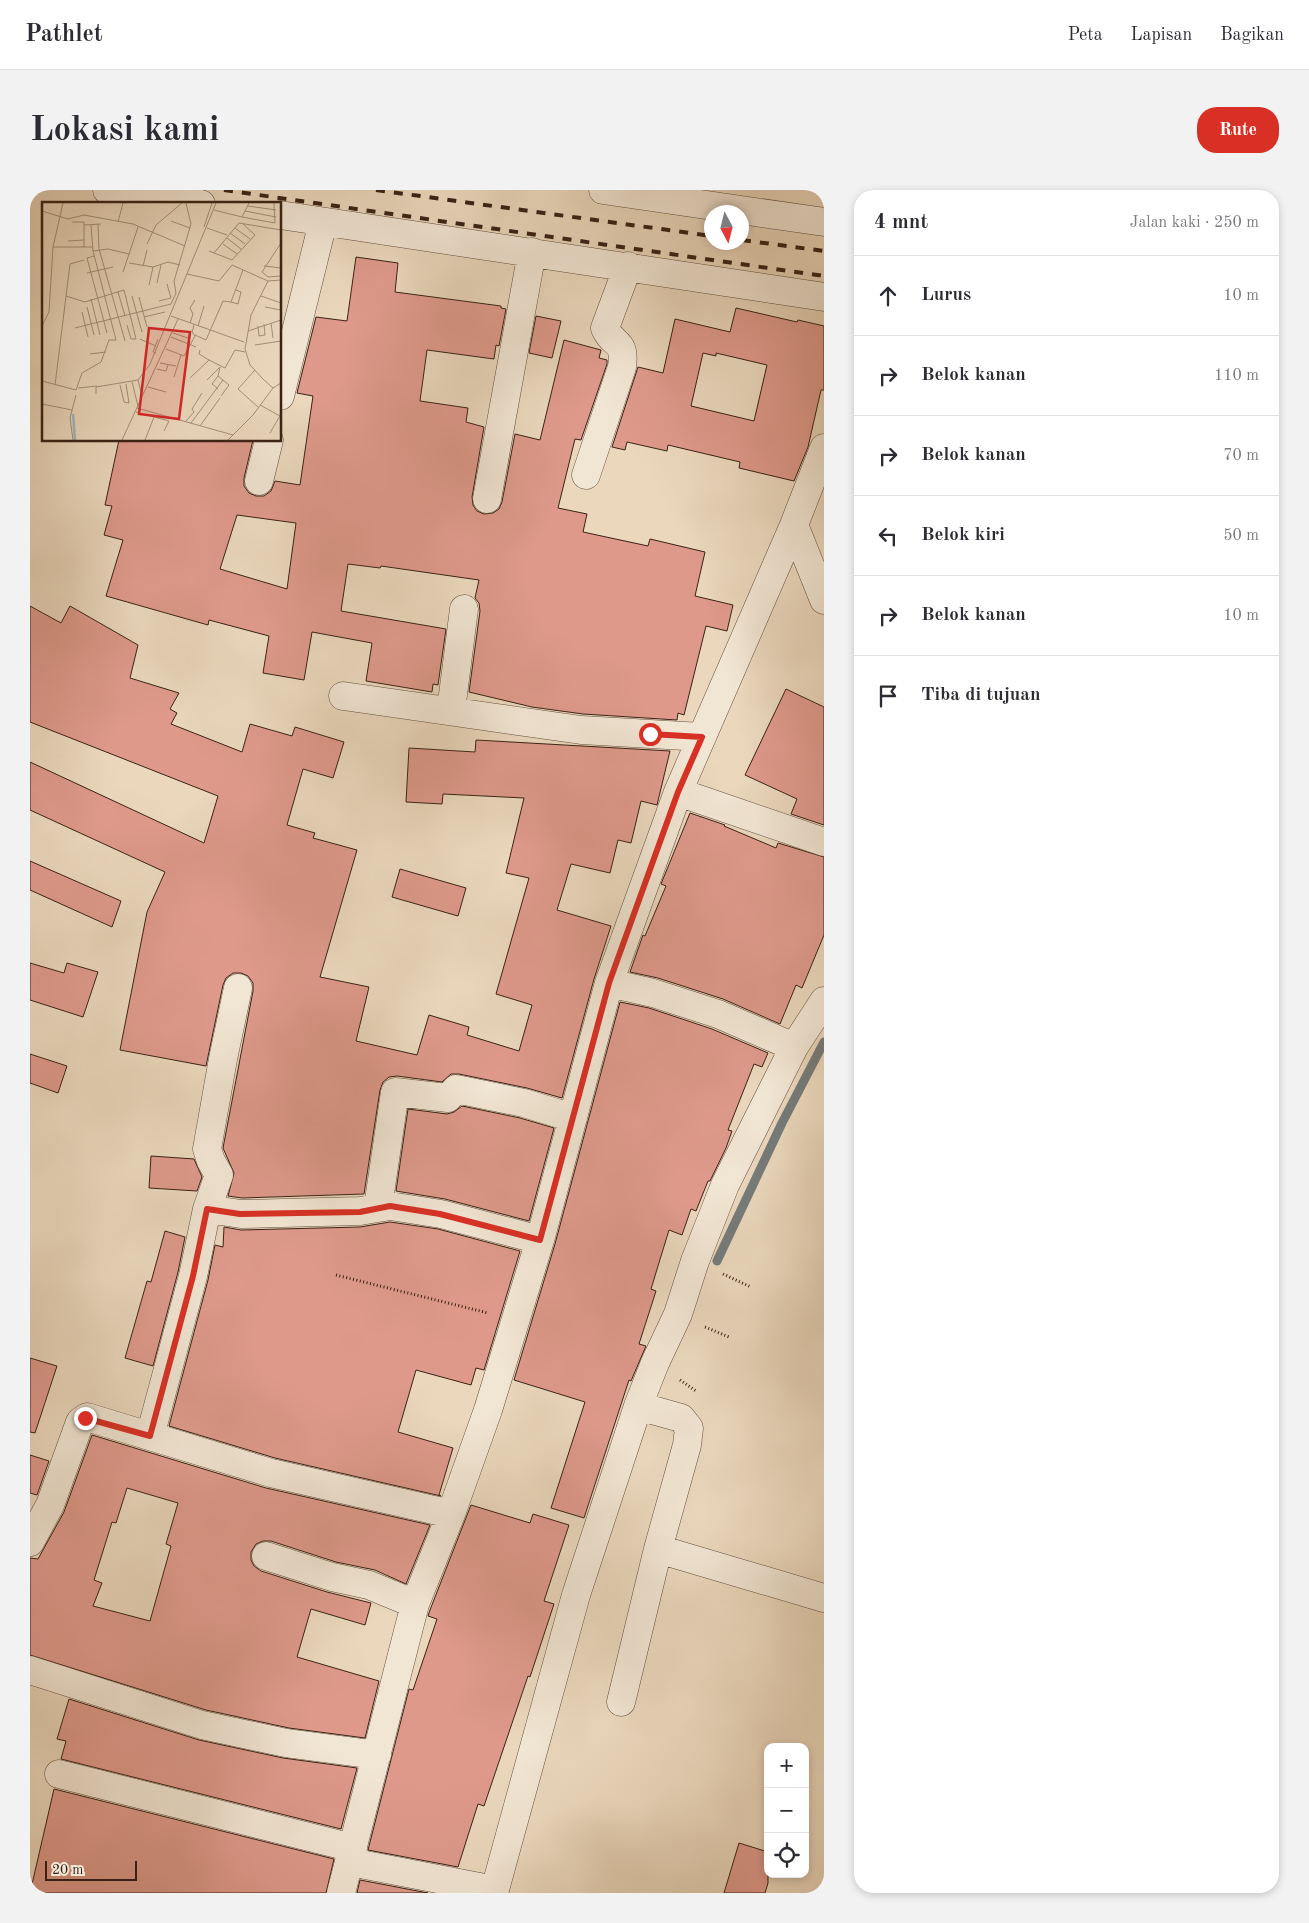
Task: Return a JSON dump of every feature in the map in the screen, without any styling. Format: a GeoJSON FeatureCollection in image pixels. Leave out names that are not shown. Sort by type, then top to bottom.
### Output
{"type":"FeatureCollection","features":[{"type":"Feature","properties":{"kind":"street"},"geometry":{"type":"LineString","coordinates":[[107,190],[188,202]]}},
{"type":"Feature","properties":{"kind":"street"},"geometry":{"type":"LineString","coordinates":[[603,190],[824,222]]}},
{"type":"Feature","properties":{"kind":"street"},"geometry":{"type":"LineString","coordinates":[[281,215],[824,297]]}},
{"type":"Feature","properties":{"kind":"street"},"geometry":{"type":"LineString","coordinates":[[281,392],[323,222]]}},
{"type":"Feature","properties":{"kind":"street"},"geometry":{"type":"LineString","coordinates":[[486,499],[532,252]]}},
{"type":"Feature","properties":{"kind":"street"},"geometry":{"type":"LineString","coordinates":[[586,475],[622,367],[623,356],[621,346],[608,334],[605,328],[628,266]]}},
{"type":"Feature","properties":{"kind":"street"},"geometry":{"type":"LineString","coordinates":[[259,481],[269,441]]}},
{"type":"Feature","properties":{"kind":"street"},"geometry":{"type":"LineString","coordinates":[[341,1893],[378,1755],[415,1604],[451,1514],[488,1410],[540,1240],[609,983],[678,792],[794,525],[824,448]]}},
{"type":"Feature","properties":{"kind":"street"},"geometry":{"type":"LineString","coordinates":[[794,525],[824,600]]}},
{"type":"Feature","properties":{"kind":"street"},"geometry":{"type":"LineString","coordinates":[[451,710],[464,609]]}},
{"type":"Feature","properties":{"kind":"street"},"geometry":{"type":"LineString","coordinates":[[343,696],[581,730],[702,737]]}},
{"type":"Feature","properties":{"kind":"street"},"geometry":{"type":"LineString","coordinates":[[678,792],[824,842]]}},
{"type":"Feature","properties":{"kind":"street"},"geometry":{"type":"LineString","coordinates":[[609,983],[653,993],[718,1014],[794,1047]]}},
{"type":"Feature","properties":{"kind":"street"},"geometry":{"type":"LineString","coordinates":[[150,1436],[193,1276],[207,1209],[218,1174],[207,1149],[222,1059],[238,988]]}},
{"type":"Feature","properties":{"kind":"street"},"geometry":{"type":"LineString","coordinates":[[59,1774],[351,1855],[495,1892],[576,1595],[638,1406],[655,1363],[678,1314],[695,1261],[725,1185],[794,1047],[824,1001]]}},
{"type":"Feature","properties":{"kind":"street"},"geometry":{"type":"LineString","coordinates":[[378,1207],[395,1092],[448,1098],[456,1090],[524,1103],[573,1118]]}},
{"type":"Feature","properties":{"kind":"street"},"geometry":{"type":"LineString","coordinates":[[207,1209],[240,1214],[360,1212],[390,1206],[440,1214],[540,1240]]}},
{"type":"Feature","properties":{"kind":"street"},"geometry":{"type":"LineString","coordinates":[[621,1702],[658,1550],[687,1446],[689,1428],[681,1418],[638,1406]]}},
{"type":"Feature","properties":{"kind":"street"},"geometry":{"type":"LineString","coordinates":[[30,1542],[50,1505],[83,1419],[87,1417],[271,1473],[451,1514]]}},
{"type":"Feature","properties":{"kind":"street"},"geometry":{"type":"LineString","coordinates":[[658,1550],[824,1598]]}},
{"type":"Feature","properties":{"kind":"street"},"geometry":{"type":"LineString","coordinates":[[266,1556],[332,1576],[370,1585],[415,1604]]}},
{"type":"Feature","properties":{"kind":"street"},"geometry":{"type":"LineString","coordinates":[[30,1670],[202,1725],[286,1743],[378,1755]]}},
{"type":"Feature","properties":{"kind":"path"},"geometry":{"type":"LineString","coordinates":[[720,1272],[745,1286],[751,1287]]}},
{"type":"Feature","properties":{"kind":"path"},"geometry":{"type":"LineString","coordinates":[[336,1275],[516,1319]]}},
{"type":"Feature","properties":{"kind":"path"},"geometry":{"type":"LineString","coordinates":[[702,1326],[722,1336],[729,1337]]}},
{"type":"Feature","properties":{"kind":"path"},"geometry":{"type":"LineString","coordinates":[[673,1376],[695,1390]]}},
{"type":"Feature","properties":{"kind":"building"},"geometry":{"type":"Polygon","coordinates":[[[356,257],[398,263],[395,292],[501,306],[501,308],[506,309],[499,346],[496,345],[494,359],[427,350],[420,401],[468,408],[466,422],[484,427],[472,497],[473,505],[477,511],[484,514],[493,513],[499,509],[502,502],[515,434],[540,440],[564,340],[601,350],[599,358],[607,360],[607,364],[581,440],[575,439],[558,508],[587,514],[583,532],[648,546],[650,539],[705,552],[695,596],[733,605],[727,631],[706,626],[684,715],[678,713],[677,720],[583,714],[532,707],[469,692],[480,611],[479,603],[475,598],[479,580],[381,566],[380,568],[348,564],[341,611],[446,629],[438,685],[433,684],[432,692],[366,681],[372,643],[312,632],[304,680],[263,673],[269,636],[209,620],[208,625],[106,596],[123,540],[104,535],[112,506],[105,505],[119,441],[253,441],[244,478],[244,486],[249,493],[256,496],[264,496],[271,491],[275,481],[300,485],[313,396],[297,393],[316,317],[347,321],[356,257]],[[237,515],[220,569],[287,589],[296,523],[237,515]]]}},
{"type":"Feature","properties":{"kind":"building"},"geometry":{"type":"Polygon","coordinates":[[[736,308],[824,326],[824,390],[821,390],[808,447],[794,481],[739,468],[740,462],[668,445],[667,451],[627,442],[625,450],[612,447],[638,367],[663,373],[675,319],[730,332],[736,308]],[[703,353],[691,406],[754,421],[767,365],[716,353],[716,356],[703,353]]]}},
{"type":"Feature","properties":{"kind":"building"},"geometry":{"type":"Polygon","coordinates":[[[536,316],[561,321],[552,358],[529,353],[536,316]]]}},
{"type":"Feature","properties":{"kind":"building"},"geometry":{"type":"Polygon","coordinates":[[[30,606],[61,623],[70,606],[138,645],[130,678],[179,693],[170,709],[177,713],[171,724],[242,752],[250,724],[292,736],[295,727],[344,742],[333,778],[303,769],[287,825],[315,833],[313,838],[357,850],[320,977],[369,987],[356,1041],[417,1055],[429,1015],[469,1027],[467,1035],[519,1051],[532,1005],[496,994],[529,878],[506,873],[524,798],[443,794],[442,804],[406,802],[409,748],[475,752],[476,740],[670,751],[657,805],[641,801],[631,843],[618,840],[610,873],[571,864],[557,910],[611,926],[594,979],[562,1098],[527,1088],[459,1074],[451,1074],[442,1082],[397,1076],[389,1077],[383,1082],[380,1090],[364,1194],[242,1198],[228,1196],[234,1173],[223,1148],[253,983],[248,976],[241,973],[233,973],[226,978],[206,1066],[120,1050],[147,912],[165,872],[30,810],[30,762],[204,843],[218,796],[30,722],[30,606]]]}},
{"type":"Feature","properties":{"kind":"building"},"geometry":{"type":"Polygon","coordinates":[[[786,689],[824,707],[824,825],[791,814],[797,799],[745,775],[786,689]]]}},
{"type":"Feature","properties":{"kind":"building"},"geometry":{"type":"Polygon","coordinates":[[[690,813],[725,825],[776,848],[778,843],[824,857],[824,935],[802,988],[796,985],[780,1024],[723,999],[658,978],[630,972],[643,935],[645,936],[666,886],[661,884],[690,813]]]}},
{"type":"Feature","properties":{"kind":"building"},"geometry":{"type":"Polygon","coordinates":[[[30,861],[121,901],[112,927],[30,890],[30,861]]]}},
{"type":"Feature","properties":{"kind":"building"},"geometry":{"type":"Polygon","coordinates":[[[400,869],[466,888],[458,916],[392,897],[400,869]]]}},
{"type":"Feature","properties":{"kind":"building"},"geometry":{"type":"Polygon","coordinates":[[[30,963],[64,973],[67,963],[98,972],[83,1017],[30,1000],[30,963]]]}},
{"type":"Feature","properties":{"kind":"building"},"geometry":{"type":"Polygon","coordinates":[[[620,1002],[649,1008],[712,1029],[768,1053],[762,1067],[754,1064],[728,1130],[732,1131],[726,1148],[710,1181],[708,1181],[696,1211],[691,1209],[682,1235],[669,1230],[651,1289],[656,1291],[639,1344],[646,1346],[631,1381],[629,1380],[584,1518],[551,1508],[585,1402],[514,1380],[555,1244],[620,1002]]]}},
{"type":"Feature","properties":{"kind":"building"},"geometry":{"type":"Polygon","coordinates":[[[30,1054],[67,1066],[58,1093],[30,1083],[30,1054]]]}},
{"type":"Feature","properties":{"kind":"building"},"geometry":{"type":"Polygon","coordinates":[[[462,1106],[520,1118],[554,1128],[529,1221],[445,1199],[396,1191],[408,1109],[447,1114],[454,1112],[462,1106]]]}},
{"type":"Feature","properties":{"kind":"building"},"geometry":{"type":"Polygon","coordinates":[[[151,1156],[194,1159],[202,1177],[197,1191],[149,1188],[151,1156]]]}},
{"type":"Feature","properties":{"kind":"building"},"geometry":{"type":"Polygon","coordinates":[[[390,1222],[438,1229],[520,1251],[484,1370],[476,1368],[471,1385],[416,1370],[398,1432],[453,1448],[439,1495],[441,1496],[275,1458],[169,1426],[208,1280],[215,1245],[223,1247],[224,1227],[241,1230],[360,1227],[390,1222]]]}},
{"type":"Feature","properties":{"kind":"building"},"geometry":{"type":"Polygon","coordinates":[[[165,1231],[185,1237],[178,1272],[153,1366],[125,1358],[147,1281],[151,1282],[165,1231]]]}},
{"type":"Feature","properties":{"kind":"building"},"geometry":{"type":"Polygon","coordinates":[[[30,1358],[57,1366],[35,1433],[30,1432],[30,1358]]]}},
{"type":"Feature","properties":{"kind":"building"},"geometry":{"type":"Polygon","coordinates":[[[92,1435],[266,1488],[430,1525],[406,1584],[375,1570],[336,1562],[271,1541],[263,1541],[256,1544],[251,1552],[251,1560],[254,1566],[261,1571],[327,1592],[371,1603],[365,1625],[311,1609],[297,1657],[379,1681],[365,1738],[289,1728],[206,1710],[30,1655],[30,1558],[38,1559],[64,1512],[92,1435]],[[127,1488],[116,1523],[112,1522],[94,1580],[102,1583],[93,1606],[150,1621],[171,1546],[166,1544],[178,1503],[127,1488]]]}},
{"type":"Feature","properties":{"kind":"building"},"geometry":{"type":"Polygon","coordinates":[[[30,1455],[49,1461],[37,1495],[30,1493],[30,1455]]]}},
{"type":"Feature","properties":{"kind":"building"},"geometry":{"type":"Polygon","coordinates":[[[471,1505],[530,1523],[533,1514],[569,1525],[544,1601],[554,1604],[484,1806],[478,1804],[458,1867],[368,1850],[409,1689],[413,1690],[437,1619],[428,1616],[471,1505]]]}},
{"type":"Feature","properties":{"kind":"building"},"geometry":{"type":"Polygon","coordinates":[[[69,1699],[199,1740],[283,1758],[357,1768],[341,1829],[61,1759],[66,1741],[57,1739],[69,1699]]]}},
{"type":"Feature","properties":{"kind":"building"},"geometry":{"type":"Polygon","coordinates":[[[54,1789],[334,1859],[326,1893],[30,1893],[54,1789]]]}},
{"type":"Feature","properties":{"kind":"building"},"geometry":{"type":"Polygon","coordinates":[[[739,1843],[764,1851],[764,1878],[768,1878],[765,1893],[724,1893],[739,1843]]]}},
{"type":"Feature","properties":{"kind":"building"},"geometry":{"type":"Polygon","coordinates":[[[360,1880],[428,1893],[357,1893],[360,1880]]]}},
{"type":"Feature","properties":{"kind":"waterway"},"geometry":{"type":"LineString","coordinates":[[717,1261],[782,1123],[824,1042]]}},
{"type":"Feature","properties":{"kind":"railway"},"geometry":{"type":"LineString","coordinates":[[224,190],[824,276]]}},
{"type":"Feature","properties":{"kind":"railway"},"geometry":{"type":"LineString","coordinates":[[376,190],[704,235]]}},
{"type":"Feature","properties":{"kind":"railway"},"geometry":{"type":"LineString","coordinates":[[749,241],[824,251]]}},
{"type":"Feature","properties":{"kind":"route"},"geometry":{"type":"LineString","coordinates":[[85,1418],[150,1436],[193,1276],[207,1209],[240,1214],[360,1212],[390,1206],[440,1214],[540,1240],[609,983],[678,792],[702,737],[650,734]]}}]}
